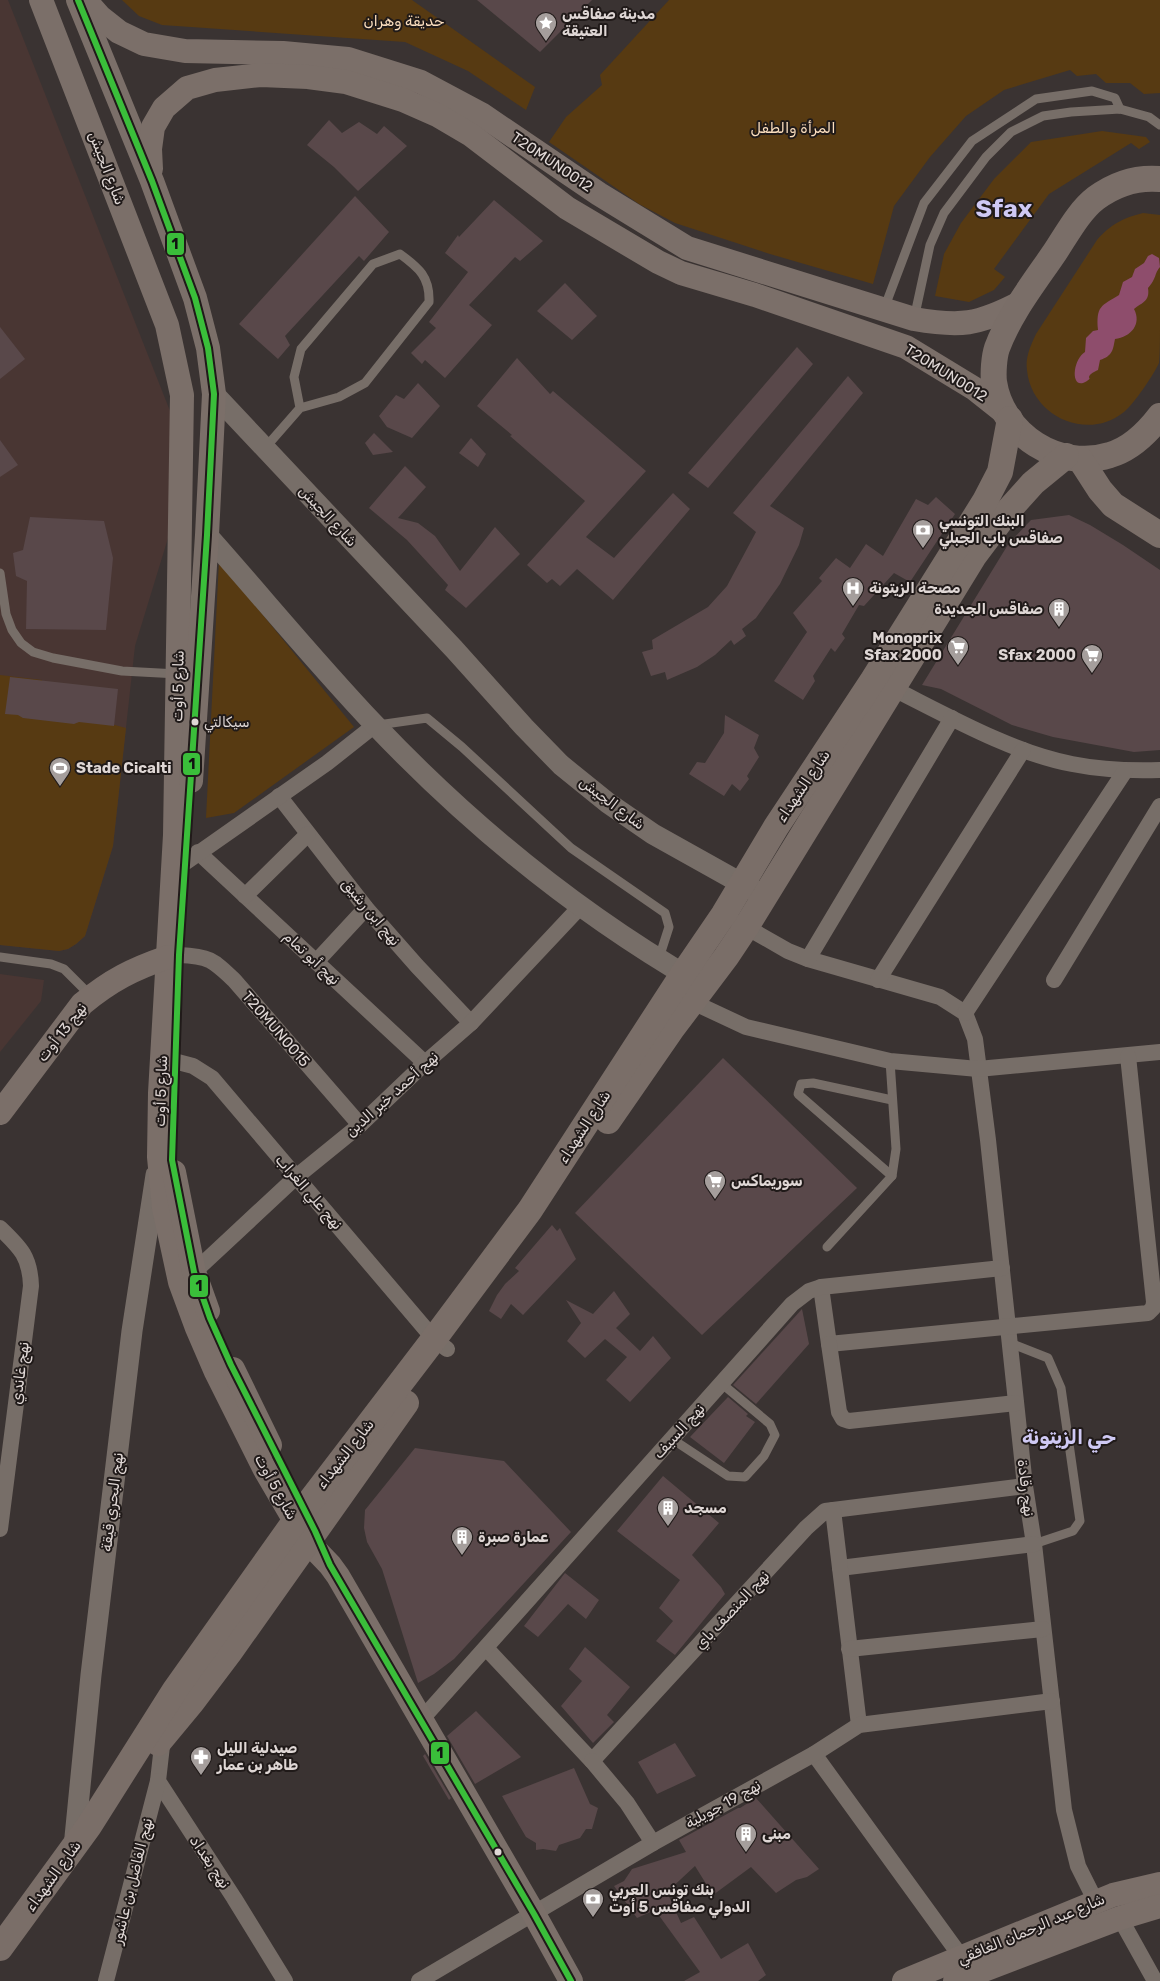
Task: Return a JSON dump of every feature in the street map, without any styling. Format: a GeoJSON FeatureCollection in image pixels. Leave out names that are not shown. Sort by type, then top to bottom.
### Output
{"type":"FeatureCollection","features":[{"type":"Feature","properties":{"kind":"main road","name":"شارع الجيش"},"geometry":{"type":"LineString","coordinates":[[41,0],[167,324],[182,395]]}},
{"type":"Feature","properties":{"kind":"main road"},"geometry":{"type":"LineString","coordinates":[[78,0],[152,181],[195,298],[208,348],[214,394]]}},
{"type":"Feature","properties":{"kind":"main road","name":"T20MUN0012"},"geometry":{"type":"LineString","coordinates":[[85,0],[100,17],[119,32],[144,44],[185,50],[283,53],[348,59],[421,82],[482,114],[599,194],[688,248],[884,310],[940,324],[972,323],[998,315],[1020,303]]}},
{"type":"Feature","properties":{"kind":"main road","name":"T20MUN0012"},"geometry":{"type":"LineString","coordinates":[[152,181],[150,149],[153,128],[164,108],[187,88],[215,80],[261,75],[308,77],[346,82],[402,100],[437,115],[471,135],[567,208],[658,262],[681,273],[755,295],[906,347],[975,389],[1007,415]]}},
{"type":"Feature","properties":{"kind":"main road"},"geometry":{"type":"LineString","coordinates":[[1160,160],[1095,199],[1077,220],[1008,322],[996,351],[994,382],[1007,415],[1023,436],[1049,453],[1073,458],[1110,455],[1138,441],[1160,419]]}},
{"type":"Feature","properties":{"kind":"main road"},"geometry":{"type":"LineString","coordinates":[[537,185],[556,165]]}},
{"type":"Feature","properties":{"kind":"main road"},"geometry":{"type":"LineString","coordinates":[[1120,184],[1147,178],[1160,179]]}},
{"type":"Feature","properties":{"kind":"main road"},"geometry":{"type":"LineString","coordinates":[[143,259],[214,394]]}},
{"type":"Feature","properties":{"kind":"main road","name":"شارع 5 أوت"},"geometry":{"type":"LineString","coordinates":[[214,394],[192,857],[174,956],[160,1093],[159,1157],[166,1218],[180,1282],[193,1319],[239,1419],[330,1565],[534,1914],[571,1981]]}},
{"type":"Feature","properties":{"kind":"main road","name":"شارع 5 أوت"},"geometry":{"type":"LineString","coordinates":[[182,395],[172,1160],[194,1272],[210,1318],[305,1526]]}},
{"type":"Feature","properties":{"kind":"main road","name":"شارع الشهداء"},"geometry":{"type":"LineString","coordinates":[[735,921],[742,884],[776,827],[874,680],[985,501],[1000,472],[1007,415]]}},
{"type":"Feature","properties":{"kind":"main road"},"geometry":{"type":"LineString","coordinates":[[1073,458],[1113,505],[1160,535]]}},
{"type":"Feature","properties":{"kind":"main road","name":"شارع الشهداء"},"geometry":{"type":"LineString","coordinates":[[0,1948],[105,1804],[175,1690],[305,1526],[441,1344],[507,1269],[666,1038],[688,989],[735,921],[765,897],[974,556],[1007,512],[1033,483],[1073,458]]}},
{"type":"Feature","properties":{"kind":"main road","name":"نهج 13 أوت"},"geometry":{"type":"LineString","coordinates":[[0,1113],[90,996],[133,970],[174,956]]}},
{"type":"Feature","properties":{"kind":"main road","name":"شارع الشهداء"},"geometry":{"type":"LineString","coordinates":[[105,1804],[192,1702],[224,1660],[305,1526]]}},
{"type":"Feature","properties":{"kind":"main road","name":"شارع عبد الرحمان الغافقي"},"geometry":{"type":"LineString","coordinates":[[904,1981],[1113,1895],[1160,1884]]}},
{"type":"Feature","properties":{"kind":"main road","name":"شارع عبد الرحمان الغافقي"},"geometry":{"type":"LineString","coordinates":[[955,1981],[1120,1918],[1160,1906]]}},
{"type":"Feature","properties":{"kind":"street","name":"شارع الجيش"},"geometry":{"type":"LineString","coordinates":[[214,394],[561,765],[608,803],[653,834],[765,897]]}},
{"type":"Feature","properties":{"kind":"street"},"geometry":{"type":"LineString","coordinates":[[207,534],[375,725],[432,782],[496,840],[580,907],[659,958],[688,989],[746,1027],[890,1061],[978,1069],[1160,1052]]}},
{"type":"Feature","properties":{"kind":"street"},"geometry":{"type":"LineString","coordinates":[[892,688],[1023,750],[1070,764],[1125,771],[1160,770]]}},
{"type":"Feature","properties":{"kind":"street"},"geometry":{"type":"LineString","coordinates":[[808,959],[952,718]]}},
{"type":"Feature","properties":{"kind":"street"},"geometry":{"type":"LineString","coordinates":[[192,857],[327,763],[375,725]]}},
{"type":"Feature","properties":{"kind":"street"},"geometry":{"type":"LineString","coordinates":[[878,980],[1023,750]]}},
{"type":"Feature","properties":{"kind":"street"},"geometry":{"type":"LineString","coordinates":[[735,921],[788,951],[808,959],[940,997],[965,1013],[1125,771]]}},
{"type":"Feature","properties":{"kind":"street","name":"نهج ابن رشيق"},"geometry":{"type":"LineString","coordinates":[[279,796],[366,908],[471,1023]]}},
{"type":"Feature","properties":{"kind":"street"},"geometry":{"type":"LineString","coordinates":[[1054,980],[1160,806]]}},
{"type":"Feature","properties":{"kind":"street"},"geometry":{"type":"LineString","coordinates":[[245,896],[308,834]]}},
{"type":"Feature","properties":{"kind":"street","name":"نهج أبو تمام"},"geometry":{"type":"LineString","coordinates":[[192,857],[245,896],[426,1063]]}},
{"type":"Feature","properties":{"kind":"street","name":"نهج أحمد خير الدين"},"geometry":{"type":"LineString","coordinates":[[194,1272],[296,1177],[360,1125],[471,1023],[580,907]]}},
{"type":"Feature","properties":{"kind":"street"},"geometry":{"type":"LineString","coordinates":[[316,962],[366,908]]}},
{"type":"Feature","properties":{"kind":"street","name":"T20MUN0015"},"geometry":{"type":"LineString","coordinates":[[174,956],[201,956],[217,964],[234,980],[360,1125]]}},
{"type":"Feature","properties":{"kind":"street","name":"نهج رقادة"},"geometry":{"type":"LineString","coordinates":[[965,1013],[975,1039],[988,1140],[1025,1486],[1034,1544],[1064,1810],[1078,1866],[1096,1902]]}},
{"type":"Feature","properties":{"kind":"street"},"geometry":{"type":"LineString","coordinates":[[830,1344],[1010,1335],[1148,1313],[1153,1308],[1154,1302],[1128,1056]]}},
{"type":"Feature","properties":{"kind":"street","name":"نهج علي الغراب"},"geometry":{"type":"LineString","coordinates":[[174,1060],[193,1066],[212,1078],[441,1344]]}},
{"type":"Feature","properties":{"kind":"street","name":"نهج البحري قيقة"},"geometry":{"type":"LineString","coordinates":[[74,1847],[91,1675],[132,1331],[159,1157]]}},
{"type":"Feature","properties":{"kind":"street","name":"نهج غاندي"},"geometry":{"type":"LineString","coordinates":[[0,1228],[14,1241],[25,1256],[30,1269],[29,1296],[0,1529]]}},
{"type":"Feature","properties":{"kind":"street","name":"نهج السيف"},"geometry":{"type":"LineString","coordinates":[[421,1720],[792,1304],[809,1291],[821,1287],[1002,1268]]}},
{"type":"Feature","properties":{"kind":"street"},"geometry":{"type":"LineString","coordinates":[[821,1287],[839,1412],[843,1419],[849,1421],[1016,1403]]}},
{"type":"Feature","properties":{"kind":"street"},"geometry":{"type":"LineString","coordinates":[[859,1726],[833,1510],[1025,1486]]}},
{"type":"Feature","properties":{"kind":"street","name":"نهج المنصف باي"},"geometry":{"type":"LineString","coordinates":[[592,1761],[806,1528],[826,1511],[833,1510]]}},
{"type":"Feature","properties":{"kind":"street"},"geometry":{"type":"LineString","coordinates":[[840,1568],[1034,1544]]}},
{"type":"Feature","properties":{"kind":"street"},"geometry":{"type":"LineString","coordinates":[[849,1649],[1043,1629]]}},
{"type":"Feature","properties":{"kind":"street"},"geometry":{"type":"LineString","coordinates":[[486,1648],[592,1761],[627,1803],[653,1843]]}},
{"type":"Feature","properties":{"kind":"street","name":"نهج 19 جويلية"},"geometry":{"type":"LineString","coordinates":[[419,1981],[653,1843],[814,1754],[859,1726],[1052,1701]]}},
{"type":"Feature","properties":{"kind":"street"},"geometry":{"type":"LineString","coordinates":[[158,1781],[163,1737]]}},
{"type":"Feature","properties":{"kind":"street"},"geometry":{"type":"LineString","coordinates":[[814,1754],[962,1958]]}},
{"type":"Feature","properties":{"kind":"street","name":"نهج الفاضل بن عاشور"},"geometry":{"type":"LineString","coordinates":[[106,1981],[158,1781]]}},
{"type":"Feature","properties":{"kind":"street","name":"نهج بغداد"},"geometry":{"type":"LineString","coordinates":[[158,1781],[285,1981]]}},
{"type":"Feature","properties":{"kind":"street"},"geometry":{"type":"LineString","coordinates":[[1120,1918],[1155,1981]]}},
{"type":"Feature","properties":{"kind":"lane"},"geometry":{"type":"LineString","coordinates":[[884,310],[924,203],[972,141],[1036,100],[1092,91],[1115,98],[1120,109]]}},
{"type":"Feature","properties":{"kind":"lane"},"geometry":{"type":"LineString","coordinates":[[914,319],[930,245],[944,213],[986,157],[1011,132],[1043,116],[1120,109],[1149,117],[1160,125]]}},
{"type":"Feature","properties":{"kind":"lane"},"geometry":{"type":"LineString","coordinates":[[265,448],[300,408],[339,397],[365,384],[429,302],[429,290],[419,268],[400,254],[373,264],[301,348],[294,378],[300,408]]}},
{"type":"Feature","properties":{"kind":"lane"},"geometry":{"type":"LineString","coordinates":[[0,573],[4,606],[12,630],[21,643],[33,652],[53,658],[122,671],[178,674]]}},
{"type":"Feature","properties":{"kind":"lane"},"geometry":{"type":"LineString","coordinates":[[375,725],[427,718],[462,747],[571,848],[665,913],[669,927],[659,958]]}},
{"type":"Feature","properties":{"kind":"lane"},"geometry":{"type":"LineString","coordinates":[[0,957],[52,964],[64,969],[90,996]]}},
{"type":"Feature","properties":{"kind":"lane"},"geometry":{"type":"LineString","coordinates":[[827,1247],[892,1176],[896,1149],[890,1061]]}},
{"type":"Feature","properties":{"kind":"lane"},"geometry":{"type":"LineString","coordinates":[[892,1100],[813,1083],[801,1084],[798,1094],[892,1176]]}},
{"type":"Feature","properties":{"kind":"lane"},"geometry":{"type":"LineString","coordinates":[[1010,1335],[1048,1358],[1061,1388],[1080,1521],[1073,1531],[1034,1544]]}},
{"type":"Feature","properties":{"kind":"lane"},"geometry":{"type":"LineString","coordinates":[[672,1439],[728,1476],[745,1477],[764,1456],[775,1435],[770,1424],[721,1383]]}},
{"type":"Feature","properties":{"kind":"shaded area"},"geometry":{"type":"Polygon","coordinates":[[[0,0],[8,0],[172,416],[176,512],[135,646],[113,846],[85,936],[68,949],[59,951],[0,945],[0,0]]]}},
{"type":"Feature","properties":{"kind":"shaded area"},"geometry":{"type":"Polygon","coordinates":[[[1152,254],[1159,258],[1160,267],[1148,288],[1147,299],[1134,309],[1137,320],[1134,329],[1126,336],[1115,339],[1112,352],[1100,360],[1098,370],[1091,374],[1089,380],[1082,383],[1078,382],[1075,379],[1077,361],[1085,352],[1086,338],[1093,331],[1098,330],[1099,311],[1104,305],[1119,295],[1123,282],[1132,277],[1135,269],[1152,254]]]}},
{"type":"Feature","properties":{"kind":"shaded area"},"geometry":{"type":"Polygon","coordinates":[[[0,974],[44,980],[41,1001],[0,1052],[0,974]]]}},
{"type":"Feature","properties":{"kind":"green space","name":"حديقة وهران"},"geometry":{"type":"Polygon","coordinates":[[[122,0],[412,0],[535,87],[526,110],[468,71],[405,42],[162,25],[139,16],[122,0]]]}},
{"type":"Feature","properties":{"kind":"green space","name":"المرأة والطفل"},"geometry":{"type":"Polygon","coordinates":[[[669,0],[1160,0],[1160,93],[1144,94],[1130,83],[1106,83],[1096,74],[1077,76],[1070,70],[1004,90],[966,116],[930,157],[894,206],[873,284],[770,254],[675,223],[639,204],[549,142],[566,117],[602,85],[600,75],[669,0]]]}},
{"type":"Feature","properties":{"kind":"green space"},"geometry":{"type":"Polygon","coordinates":[[[1102,131],[1146,137],[1150,142],[1139,149],[1131,143],[1049,194],[994,269],[1005,277],[994,290],[969,302],[935,296],[944,254],[961,223],[994,179],[1031,142],[1102,131]]]}},
{"type":"Feature","properties":{"kind":"green space"},"geometry":{"type":"Polygon","coordinates":[[[1143,213],[1160,215],[1159,363],[1133,403],[1124,412],[1109,421],[1094,425],[1078,424],[1063,420],[1039,400],[1031,386],[1027,370],[1030,347],[1036,334],[1097,240],[1118,222],[1143,213]]]}},
{"type":"Feature","properties":{"kind":"green space"},"geometry":{"type":"Polygon","coordinates":[[[219,561],[354,727],[234,813],[206,818],[219,561]]]}},
{"type":"Feature","properties":{"kind":"green space","name":"Stade Cicalti"},"geometry":{"type":"Polygon","coordinates":[[[0,675],[42,680],[40,705],[126,728],[113,846],[85,936],[68,949],[59,951],[0,945],[0,675]]]}},
{"type":"Feature","properties":{"kind":"building"},"geometry":{"type":"Polygon","coordinates":[[[477,0],[592,0],[540,52],[477,0]]]}},
{"type":"Feature","properties":{"kind":"building"},"geometry":{"type":"Polygon","coordinates":[[[329,120],[342,133],[359,122],[377,134],[384,126],[407,146],[358,191],[334,167],[307,145],[329,120]]]}},
{"type":"Feature","properties":{"kind":"building"},"geometry":{"type":"Polygon","coordinates":[[[355,196],[389,232],[364,261],[359,256],[285,336],[290,345],[278,359],[239,324],[355,196]]]}},
{"type":"Feature","properties":{"kind":"building"},"geometry":{"type":"Polygon","coordinates":[[[494,200],[543,241],[520,261],[515,257],[469,305],[492,325],[445,378],[425,360],[422,364],[411,353],[436,328],[429,322],[468,272],[445,253],[458,235],[459,237],[494,200]]]}},
{"type":"Feature","properties":{"kind":"building"},"geometry":{"type":"Polygon","coordinates":[[[565,283],[597,316],[572,340],[537,311],[565,283]]]}},
{"type":"Feature","properties":{"kind":"building"},"geometry":{"type":"Polygon","coordinates":[[[0,327],[25,359],[0,379],[0,327]]]}},
{"type":"Feature","properties":{"kind":"building"},"geometry":{"type":"Polygon","coordinates":[[[797,347],[813,364],[708,488],[688,473],[797,347]]]}},
{"type":"Feature","properties":{"kind":"building"},"geometry":{"type":"Polygon","coordinates":[[[517,358],[550,394],[553,391],[646,471],[586,537],[614,558],[673,493],[690,509],[613,600],[577,569],[560,586],[552,579],[547,583],[527,565],[585,501],[477,406],[517,358]]]}},
{"type":"Feature","properties":{"kind":"building"},"geometry":{"type":"Polygon","coordinates":[[[848,376],[863,393],[770,506],[804,528],[799,545],[780,584],[756,618],[742,629],[746,636],[734,645],[731,640],[715,655],[697,667],[667,680],[665,672],[651,676],[642,652],[653,649],[652,640],[708,607],[727,586],[756,532],[733,513],[848,376]]]}},
{"type":"Feature","properties":{"kind":"building"},"geometry":{"type":"Polygon","coordinates":[[[418,383],[440,406],[412,438],[387,427],[379,416],[396,395],[404,399],[418,383]]]}},
{"type":"Feature","properties":{"kind":"building"},"geometry":{"type":"Polygon","coordinates":[[[374,433],[393,452],[373,455],[365,443],[374,433]]]}},
{"type":"Feature","properties":{"kind":"building"},"geometry":{"type":"Polygon","coordinates":[[[471,438],[486,454],[478,467],[459,453],[471,438]]]}},
{"type":"Feature","properties":{"kind":"building"},"geometry":{"type":"Polygon","coordinates":[[[0,440],[18,465],[0,477],[0,440]]]}},
{"type":"Feature","properties":{"kind":"building"},"geometry":{"type":"Polygon","coordinates":[[[405,466],[426,487],[398,518],[418,523],[435,536],[460,571],[495,527],[520,554],[466,608],[445,590],[448,585],[407,540],[369,508],[405,466]]]}},
{"type":"Feature","properties":{"kind":"building"},"geometry":{"type":"Polygon","coordinates":[[[936,497],[955,514],[910,582],[894,573],[864,606],[859,605],[842,634],[845,638],[835,652],[831,648],[813,676],[815,681],[803,700],[774,681],[807,632],[793,613],[822,581],[819,578],[836,558],[850,568],[866,544],[883,556],[916,499],[928,505],[936,497]]]}},
{"type":"Feature","properties":{"kind":"building","name":"صفاقس الجديدة"},"geometry":{"type":"Polygon","coordinates":[[[1069,515],[1090,525],[1160,570],[1160,750],[1134,752],[1053,737],[1012,725],[941,689],[922,685],[1009,543],[1031,520],[1069,515]]]}},
{"type":"Feature","properties":{"kind":"building"},"geometry":{"type":"Polygon","coordinates":[[[30,517],[104,521],[113,558],[106,630],[26,629],[27,581],[16,576],[13,553],[23,550],[30,517]]]}},
{"type":"Feature","properties":{"kind":"building"},"geometry":{"type":"Polygon","coordinates":[[[10,677],[118,689],[114,726],[79,722],[74,724],[5,714],[10,677]]]}},
{"type":"Feature","properties":{"kind":"building"},"geometry":{"type":"Polygon","coordinates":[[[725,715],[759,735],[754,748],[759,757],[747,776],[749,779],[740,791],[732,784],[724,796],[689,774],[697,762],[705,763],[724,733],[725,715]]]}},
{"type":"Feature","properties":{"kind":"building","name":"سوريماكس"},"geometry":{"type":"Polygon","coordinates":[[[723,1058],[857,1188],[702,1335],[575,1213],[723,1058]]]}},
{"type":"Feature","properties":{"kind":"building"},"geometry":{"type":"Polygon","coordinates":[[[552,1225],[557,1231],[560,1228],[576,1259],[523,1315],[511,1304],[501,1319],[489,1311],[497,1295],[505,1284],[519,1271],[515,1268],[552,1225]]]}},
{"type":"Feature","properties":{"kind":"building"},"geometry":{"type":"Polygon","coordinates":[[[614,1291],[630,1314],[616,1328],[640,1351],[653,1336],[671,1358],[630,1402],[606,1380],[627,1357],[605,1339],[585,1358],[567,1341],[581,1323],[566,1300],[593,1314],[614,1291]]]}},
{"type":"Feature","properties":{"kind":"building"},"geometry":{"type":"Polygon","coordinates":[[[802,1309],[809,1344],[756,1404],[733,1385],[802,1309]]]}},
{"type":"Feature","properties":{"kind":"building"},"geometry":{"type":"Polygon","coordinates":[[[728,1397],[748,1414],[746,1416],[755,1422],[724,1463],[690,1437],[728,1397]]]}},
{"type":"Feature","properties":{"kind":"building","name":"عمارة صبرة"},"geometry":{"type":"Polygon","coordinates":[[[415,1448],[504,1461],[571,1532],[454,1659],[418,1683],[382,1569],[367,1542],[364,1528],[365,1510],[415,1448]]]}},
{"type":"Feature","properties":{"kind":"building","name":"مسجد"},"geometry":{"type":"Polygon","coordinates":[[[663,1476],[719,1523],[692,1555],[725,1594],[675,1655],[656,1641],[673,1621],[659,1608],[680,1580],[617,1531],[663,1476]]]}},
{"type":"Feature","properties":{"kind":"building"},"geometry":{"type":"Polygon","coordinates":[[[565,1573],[599,1600],[586,1619],[568,1604],[538,1637],[524,1626],[565,1573]]]}},
{"type":"Feature","properties":{"kind":"building"},"geometry":{"type":"Polygon","coordinates":[[[585,1647],[630,1687],[607,1715],[614,1722],[593,1743],[561,1706],[582,1681],[569,1669],[585,1647]]]}},
{"type":"Feature","properties":{"kind":"building"},"geometry":{"type":"Polygon","coordinates":[[[476,1711],[521,1757],[475,1784],[447,1736],[476,1711]]]}},
{"type":"Feature","properties":{"kind":"building"},"geometry":{"type":"Polygon","coordinates":[[[675,1743],[696,1776],[657,1794],[638,1762],[675,1743]]]}},
{"type":"Feature","properties":{"kind":"building"},"geometry":{"type":"Polygon","coordinates":[[[425,1754],[451,1798],[449,1800],[423,1756],[425,1754]]]}},
{"type":"Feature","properties":{"kind":"building"},"geometry":{"type":"Polygon","coordinates":[[[574,1768],[590,1804],[598,1808],[592,1829],[586,1829],[580,1838],[559,1845],[556,1851],[536,1850],[536,1843],[526,1837],[502,1796],[574,1768]]]}},
{"type":"Feature","properties":{"kind":"building"},"geometry":{"type":"Polygon","coordinates":[[[756,1798],[819,1869],[807,1877],[796,1880],[776,1893],[751,1867],[713,1895],[695,1866],[667,1892],[681,1923],[694,1917],[721,1959],[748,1943],[766,1975],[758,1981],[684,1981],[700,1972],[655,1910],[637,1918],[614,1886],[624,1881],[632,1869],[686,1852],[679,1840],[756,1798]]]}},
{"type":"Feature","properties":{"kind":"transit line","name":"1"},"geometry":{"type":"LineString","coordinates":[[78,0],[152,181],[195,298],[208,348],[214,394],[207,535],[179,955],[172,1160],[194,1272],[210,1318],[231,1365],[315,1531],[330,1565],[534,1914],[571,1981]]}},
{"type":"Feature","properties":{"kind":"place","name":"مدينة صفاقس العتيقة"},"geometry":{"type":"Point","coordinates":[546,42]}},
{"type":"Feature","properties":{"kind":"place","name":"البنك التونسي صفاقس باب الجبلي"},"geometry":{"type":"Point","coordinates":[923,549]}},
{"type":"Feature","properties":{"kind":"place","name":"مصحة الزيتونة"},"geometry":{"type":"Point","coordinates":[853,607]}},
{"type":"Feature","properties":{"kind":"place","name":"صفاقس الجديدة"},"geometry":{"type":"Point","coordinates":[1059,628]}},
{"type":"Feature","properties":{"kind":"place","name":"Monoprix Sfax 2000"},"geometry":{"type":"Point","coordinates":[958,666]}},
{"type":"Feature","properties":{"kind":"place","name":"Sfax 2000"},"geometry":{"type":"Point","coordinates":[1092,674]}},
{"type":"Feature","properties":{"kind":"place","name":"سيكالتي"},"geometry":{"type":"Point","coordinates":[195,722]}},
{"type":"Feature","properties":{"kind":"place","name":"Stade Cicalti"},"geometry":{"type":"Point","coordinates":[60,787]}},
{"type":"Feature","properties":{"kind":"place","name":"سوريماكس"},"geometry":{"type":"Point","coordinates":[715,1200]}},
{"type":"Feature","properties":{"kind":"place","name":"مسجد"},"geometry":{"type":"Point","coordinates":[668,1527]}},
{"type":"Feature","properties":{"kind":"place","name":"عمارة صبرة"},"geometry":{"type":"Point","coordinates":[462,1556]}},
{"type":"Feature","properties":{"kind":"place","name":"صيدلية الليل طاهر بن عمار"},"geometry":{"type":"Point","coordinates":[201,1776]}},
{"type":"Feature","properties":{"kind":"place","name":"مبنى"},"geometry":{"type":"Point","coordinates":[746,1853]}},
{"type":"Feature","properties":{"kind":"place","name":"بنك تونس العربي الدولي صفاقس 5 أوت"},"geometry":{"type":"Point","coordinates":[593,1918]}},
{"type":"Feature","properties":{"kind":"district","name":"Sfax"},"geometry":{"type":"Point","coordinates":[1004,208]}},
{"type":"Feature","properties":{"kind":"district","name":"حي الزيتونة"},"geometry":{"type":"Point","coordinates":[1069,1437]}}]}
